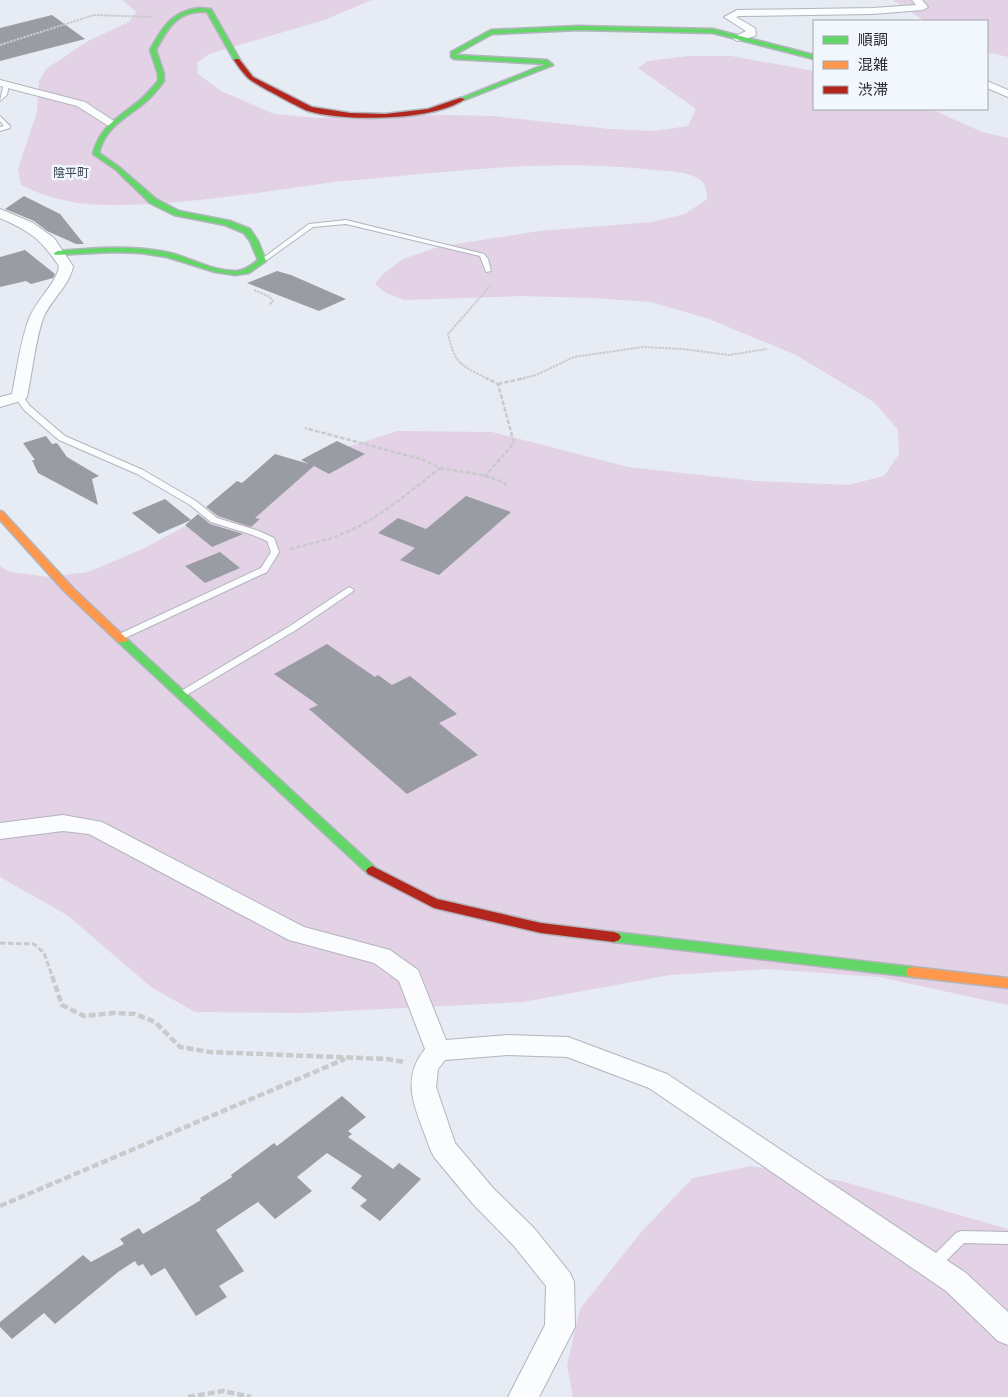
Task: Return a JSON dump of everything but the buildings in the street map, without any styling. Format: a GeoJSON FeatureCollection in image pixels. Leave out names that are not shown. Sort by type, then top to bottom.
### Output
{"type":"FeatureCollection","features":[{"type":"Feature","properties":{"kind":"street"},"geometry":{"type":"LineString","coordinates":[[737,38],[751,34],[751,30],[729,17],[737,12],[873,11],[923,7],[917,0]]}},
{"type":"Feature","properties":{"kind":"street"},"geometry":{"type":"LineString","coordinates":[[58,254],[89,250],[140,251],[168,254],[234,273],[250,270],[262,261],[254,241],[247,231],[227,223],[177,213],[153,201],[117,168],[96,154],[97,144],[107,131],[110,123],[139,104],[161,81],[162,74],[153,50],[168,23],[190,10],[203,8],[209,10],[238,60],[251,78],[310,109],[350,115],[385,116],[429,110],[550,65],[547,62],[454,57],[452,52],[491,32],[608,28],[713,32],[813,57]]}},
{"type":"Feature","properties":{"kind":"street"},"geometry":{"type":"LineString","coordinates":[[3,84],[81,104],[110,123]]}},
{"type":"Feature","properties":{"kind":"street"},"geometry":{"type":"LineString","coordinates":[[988,84],[1008,94]]}},
{"type":"Feature","properties":{"kind":"street"},"geometry":{"type":"LineString","coordinates":[[0,213],[28,226],[49,241],[66,266],[65,275],[45,300],[36,319],[19,397],[0,402]]}},
{"type":"Feature","properties":{"kind":"street"},"geometry":{"type":"LineString","coordinates":[[0,514],[69,590],[368,869],[434,903],[542,928],[1008,983]]}},
{"type":"Feature","properties":{"kind":"street"},"geometry":{"type":"LineString","coordinates":[[0,831],[63,823],[94,827],[297,934],[382,956],[409,976],[432,1058],[423,1087],[443,1149],[483,1196],[524,1237],[560,1282],[560,1327],[523,1397]]}},
{"type":"Feature","properties":{"kind":"street"},"geometry":{"type":"LineString","coordinates":[[432,1058],[508,1046],[568,1047],[658,1081],[956,1282],[1008,1331]]}},
{"type":"Feature","properties":{"kind":"lane"},"geometry":{"type":"LineString","coordinates":[[0,99],[4,95],[3,84]]}},
{"type":"Feature","properties":{"kind":"lane"},"geometry":{"type":"LineString","coordinates":[[0,118],[8,127],[0,129]]}},
{"type":"Feature","properties":{"kind":"lane"},"geometry":{"type":"LineString","coordinates":[[262,261],[311,225],[346,222],[482,255],[488,271]]}},
{"type":"Feature","properties":{"kind":"lane"},"geometry":{"type":"LineString","coordinates":[[19,397],[27,408],[62,438],[140,472],[193,503],[214,520],[256,533],[271,540],[275,552],[264,570],[120,638]]}},
{"type":"Feature","properties":{"kind":"lane"},"geometry":{"type":"LineString","coordinates":[[182,694],[293,628],[349,590]]}},
{"type":"Feature","properties":{"kind":"lane"},"geometry":{"type":"LineString","coordinates":[[932,1266],[961,1236],[1008,1238]]}},
{"type":"Feature","properties":{"kind":"path"},"geometry":{"type":"LineString","coordinates":[[0,45],[94,15],[160,18],[168,23]]}},
{"type":"Feature","properties":{"kind":"path"},"geometry":{"type":"LineString","coordinates":[[488,271],[491,285],[448,334],[452,353],[460,364],[498,384],[536,376],[574,356],[643,347],[683,349],[729,355],[767,348]]}},
{"type":"Feature","properties":{"kind":"path"},"geometry":{"type":"LineString","coordinates":[[484,477],[514,443],[498,384]]}},
{"type":"Feature","properties":{"kind":"path"},"geometry":{"type":"LineString","coordinates":[[305,428],[424,460],[440,468],[504,482],[508,487]]}},
{"type":"Feature","properties":{"kind":"path"},"geometry":{"type":"LineString","coordinates":[[275,552],[324,540],[354,529],[440,468]]}},
{"type":"Feature","properties":{"kind":"path"},"geometry":{"type":"LineString","coordinates":[[0,943],[34,944],[44,953],[62,1005],[84,1016],[113,1013],[135,1014],[155,1022],[180,1047],[210,1052],[388,1059],[432,1058]]}},
{"type":"Feature","properties":{"kind":"path"},"geometry":{"type":"LineString","coordinates":[[0,1206],[348,1057]]}},
{"type":"Feature","properties":{"kind":"path"},"geometry":{"type":"LineString","coordinates":[[188,1397],[223,1391],[251,1397]]}},
{"type":"Feature","properties":{"kind":"shaded area"},"geometry":{"type":"Polygon","coordinates":[[[123,0],[372,0],[324,20],[209,54],[197,63],[198,74],[221,91],[274,114],[317,118],[445,115],[493,116],[609,129],[655,131],[688,126],[696,109],[638,68],[648,61],[688,56],[731,56],[813,71],[813,110],[933,110],[982,132],[1008,138],[1008,1005],[879,977],[767,969],[670,975],[523,1002],[302,1013],[195,1012],[151,987],[67,915],[0,877],[0,566],[10,572],[49,577],[88,572],[143,549],[252,490],[335,451],[397,431],[492,432],[628,467],[755,481],[848,485],[884,476],[899,454],[898,430],[874,402],[796,355],[709,319],[651,302],[593,298],[521,296],[404,300],[386,293],[375,284],[384,273],[403,259],[438,247],[539,231],[652,222],[685,214],[707,199],[705,185],[699,179],[687,174],[588,165],[505,167],[334,182],[201,200],[120,205],[94,205],[57,199],[21,185],[18,169],[37,112],[39,81],[46,69],[88,41],[129,22],[136,12],[123,0]]]}},
{"type":"Feature","properties":{"kind":"shaded area"},"geometry":{"type":"Polygon","coordinates":[[[893,0],[1008,0],[1008,57],[988,52],[988,20],[923,20],[893,0]]]}},
{"type":"Feature","properties":{"kind":"shaded area"},"geometry":{"type":"Polygon","coordinates":[[[751,1166],[841,1181],[1008,1229],[1008,1397],[573,1397],[567,1365],[580,1309],[642,1231],[693,1178],[751,1166]]]}},
{"type":"Feature","properties":{"kind":"traffic: fast"},"geometry":{"type":"LineString","coordinates":[[58,253],[100,250],[154,252],[235,273],[253,268],[262,261],[254,241],[247,231],[227,223],[177,213],[153,201],[117,168],[96,154],[101,137],[106,131],[142,102],[161,81],[161,74],[153,50],[168,25],[181,14],[198,9],[209,10],[237,60]]}},
{"type":"Feature","properties":{"kind":"traffic: fast"},"geometry":{"type":"LineString","coordinates":[[462,99],[550,65],[547,62],[454,57],[453,53],[491,32],[578,28],[713,31],[813,57]]}},
{"type":"Feature","properties":{"kind":"traffic: fast"},"geometry":{"type":"LineString","coordinates":[[122,640],[372,871]]}},
{"type":"Feature","properties":{"kind":"traffic: fast"},"geometry":{"type":"LineString","coordinates":[[614,937],[913,972]]}},
{"type":"Feature","properties":{"kind":"traffic: slow"},"geometry":{"type":"LineString","coordinates":[[0,514],[69,590],[122,640]]}},
{"type":"Feature","properties":{"kind":"traffic: slow"},"geometry":{"type":"LineString","coordinates":[[913,972],[1008,983]]}},
{"type":"Feature","properties":{"kind":"traffic: jam"},"geometry":{"type":"LineString","coordinates":[[237,60],[251,78],[310,109],[350,115],[385,116],[429,111],[462,99]]}},
{"type":"Feature","properties":{"kind":"traffic: jam"},"geometry":{"type":"LineString","coordinates":[[372,871],[434,903],[541,928],[614,937]]}},
{"type":"Feature","properties":{"kind":"district","name":"陰平町"},"geometry":{"type":"Point","coordinates":[71,172]}}]}
